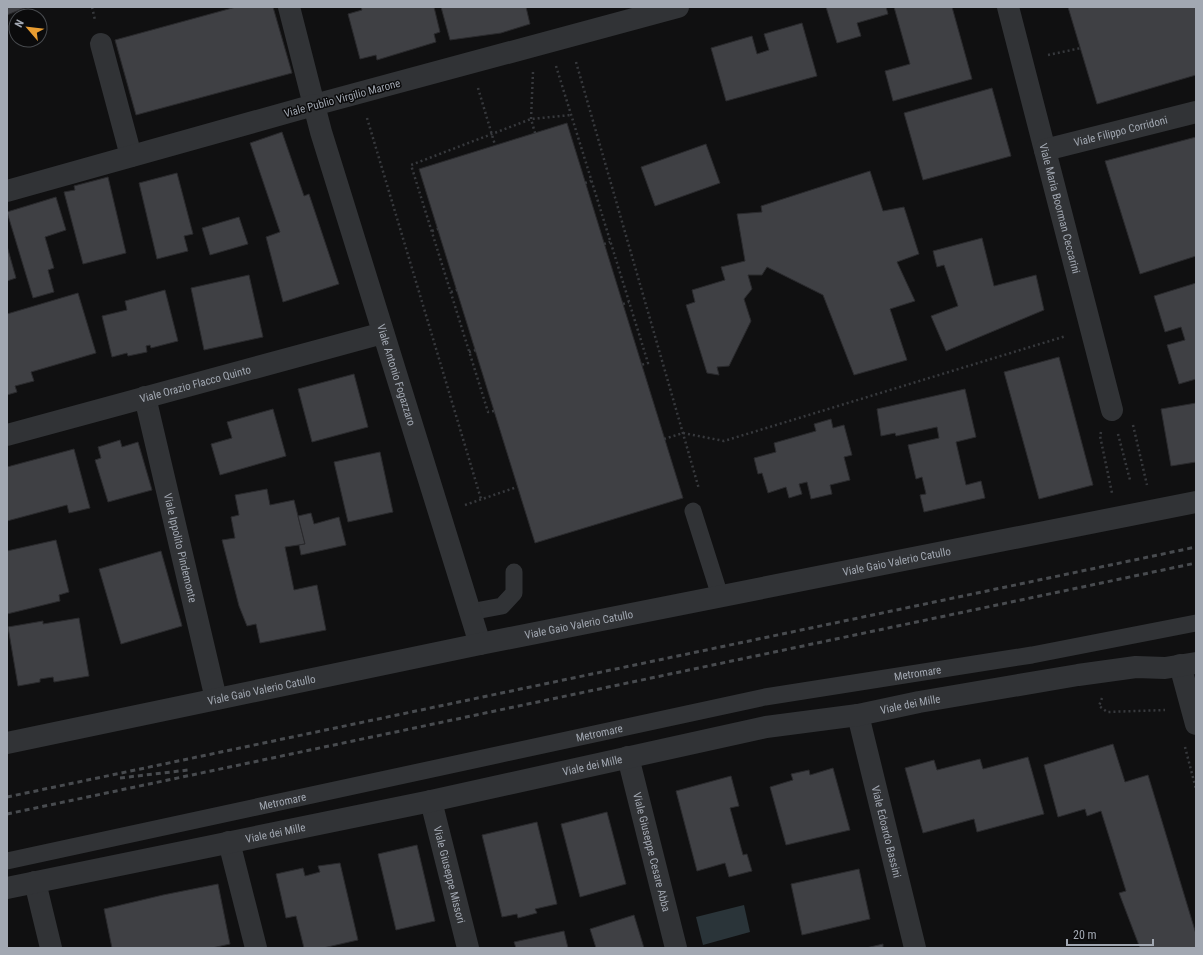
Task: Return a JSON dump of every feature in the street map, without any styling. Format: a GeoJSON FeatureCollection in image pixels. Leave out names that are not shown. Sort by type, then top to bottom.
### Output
{"type":"FeatureCollection","features":[{"type":"Feature","properties":{"kind":"street","name":"Viale Antonio Fogazzaro"},"geometry":{"type":"LineString","coordinates":[[289,7],[314,105],[480,644]]}},
{"type":"Feature","properties":{"kind":"street","name":"Viale Publio Virgilio Marone"},"geometry":{"type":"LineString","coordinates":[[7,191],[360,92],[678,7]]}},
{"type":"Feature","properties":{"kind":"street","name":"Viale Maria Boorman Ceccarini"},"geometry":{"type":"LineString","coordinates":[[1008,7],[1112,410]]}},
{"type":"Feature","properties":{"kind":"street"},"geometry":{"type":"LineString","coordinates":[[102,44],[131,156]]}},
{"type":"Feature","properties":{"kind":"street","name":"Viale Filippo Corridoni"},"geometry":{"type":"LineString","coordinates":[[1045,150],[1196,112]]}},
{"type":"Feature","properties":{"kind":"street","name":"Viale Orazio Flacco Quinto"},"geometry":{"type":"LineString","coordinates":[[7,435],[383,333]]}},
{"type":"Feature","properties":{"kind":"street","name":"Viale Ippolito Pindemonte"},"geometry":{"type":"LineString","coordinates":[[145,397],[216,699]]}},
{"type":"Feature","properties":{"kind":"street","name":"Viale Gaio Valerio Catullo"},"geometry":{"type":"LineString","coordinates":[[7,743],[480,644],[1196,502]]}},
{"type":"Feature","properties":{"kind":"street"},"geometry":{"type":"LineString","coordinates":[[1188,664],[1196,724]]}},
{"type":"Feature","properties":{"kind":"street","name":"Viale dei Mille"},"geometry":{"type":"LineString","coordinates":[[7,888],[431,801],[766,727],[858,715],[919,702],[1136,667],[1165,668],[1188,664]]}},
{"type":"Feature","properties":{"kind":"street","name":"Viale Edoardo Bassini"},"geometry":{"type":"LineString","coordinates":[[858,715],[915,948]]}},
{"type":"Feature","properties":{"kind":"street","name":"Viale Giuseppe Cesare Abba"},"geometry":{"type":"LineString","coordinates":[[628,757],[676,948]]}},
{"type":"Feature","properties":{"kind":"street","name":"Viale Giuseppe Missori"},"geometry":{"type":"LineString","coordinates":[[431,801],[468,948]]}},
{"type":"Feature","properties":{"kind":"street"},"geometry":{"type":"LineString","coordinates":[[229,842],[256,948]]}},
{"type":"Feature","properties":{"kind":"street"},"geometry":{"type":"LineString","coordinates":[[35,882],[51,948]]}},
{"type":"Feature","properties":{"kind":"lane"},"geometry":{"type":"LineString","coordinates":[[693,511],[720,596]]}},
{"type":"Feature","properties":{"kind":"lane"},"geometry":{"type":"LineString","coordinates":[[470,612],[502,606],[514,592],[514,572]]}},
{"type":"Feature","properties":{"kind":"lane","name":"Metromare"},"geometry":{"type":"LineString","coordinates":[[7,861],[765,697],[1032,655],[1196,623]]}},
{"type":"Feature","properties":{"kind":"path"},"geometry":{"type":"LineString","coordinates":[[550,41],[591,182],[648,363],[641,365]]}},
{"type":"Feature","properties":{"kind":"path"},"geometry":{"type":"LineString","coordinates":[[535,133],[531,119],[550,41]]}},
{"type":"Feature","properties":{"kind":"path"},"geometry":{"type":"LineString","coordinates":[[550,41],[683,433],[700,492]]}},
{"type":"Feature","properties":{"kind":"path"},"geometry":{"type":"LineString","coordinates":[[1022,62],[1080,48]]}},
{"type":"Feature","properties":{"kind":"path"},"geometry":{"type":"LineString","coordinates":[[470,63],[495,145]]}},
{"type":"Feature","properties":{"kind":"path"},"geometry":{"type":"LineString","coordinates":[[360,92],[481,499]]}},
{"type":"Feature","properties":{"kind":"path"},"geometry":{"type":"LineString","coordinates":[[494,411],[488,412],[411,165],[531,119],[571,115]]}},
{"type":"Feature","properties":{"kind":"path"},"geometry":{"type":"LineString","coordinates":[[585,183],[591,182]]}},
{"type":"Feature","properties":{"kind":"path"},"geometry":{"type":"LineString","coordinates":[[432,231],[438,230]]}},
{"type":"Feature","properties":{"kind":"path"},"geometry":{"type":"LineString","coordinates":[[604,244],[610,242]]}},
{"type":"Feature","properties":{"kind":"path"},"geometry":{"type":"LineString","coordinates":[[451,292],[456,290]]}},
{"type":"Feature","properties":{"kind":"path"},"geometry":{"type":"LineString","coordinates":[[623,304],[629,302]]}},
{"type":"Feature","properties":{"kind":"path"},"geometry":{"type":"LineString","coordinates":[[664,439],[683,433],[724,440],[1091,329]]}},
{"type":"Feature","properties":{"kind":"path"},"geometry":{"type":"LineString","coordinates":[[469,352],[476,350]]}},
{"type":"Feature","properties":{"kind":"path"},"geometry":{"type":"LineString","coordinates":[[1112,410],[1130,480]]}},
{"type":"Feature","properties":{"kind":"path"},"geometry":{"type":"LineString","coordinates":[[1112,410],[1133,424],[1152,511]]}},
{"type":"Feature","properties":{"kind":"path"},"geometry":{"type":"LineString","coordinates":[[1112,410],[1100,436],[1116,518]]}},
{"type":"Feature","properties":{"kind":"path"},"geometry":{"type":"LineString","coordinates":[[440,513],[518,487]]}},
{"type":"Feature","properties":{"kind":"path"},"geometry":{"type":"LineString","coordinates":[[1108,697],[1102,698],[1099,706],[1107,712],[1168,710]]}},
{"type":"Feature","properties":{"kind":"shaded area"},"geometry":{"type":"Polygon","coordinates":[[[744,905],[750,932],[703,945],[696,917],[744,905]]]}},
{"type":"Feature","properties":{"kind":"building"},"geometry":{"type":"Polygon","coordinates":[[[7,7],[27,7],[8,8],[7,15],[7,7]]]}},
{"type":"Feature","properties":{"kind":"building"},"geometry":{"type":"Polygon","coordinates":[[[236,7],[273,7],[292,73],[136,115],[115,40],[236,7]]]}},
{"type":"Feature","properties":{"kind":"building"},"geometry":{"type":"Polygon","coordinates":[[[361,7],[434,7],[440,32],[434,34],[436,42],[377,60],[376,55],[360,59],[348,14],[362,10],[361,7]]]}},
{"type":"Feature","properties":{"kind":"building"},"geometry":{"type":"Polygon","coordinates":[[[441,7],[526,7],[530,24],[501,33],[450,40],[441,7]]]}},
{"type":"Feature","properties":{"kind":"building"},"geometry":{"type":"Polygon","coordinates":[[[826,7],[886,7],[888,14],[857,23],[861,36],[837,43],[826,7]]]}},
{"type":"Feature","properties":{"kind":"building"},"geometry":{"type":"Polygon","coordinates":[[[894,7],[952,7],[972,79],[893,101],[885,71],[910,64],[894,7]]]}},
{"type":"Feature","properties":{"kind":"building"},"geometry":{"type":"Polygon","coordinates":[[[1068,7],[1196,7],[1196,75],[1097,104],[1068,7]]]}},
{"type":"Feature","properties":{"kind":"building"},"geometry":{"type":"Polygon","coordinates":[[[802,23],[817,76],[726,101],[711,48],[752,36],[757,54],[769,50],[764,34],[802,23]]]}},
{"type":"Feature","properties":{"kind":"building"},"geometry":{"type":"Polygon","coordinates":[[[992,88],[1011,156],[923,180],[904,113],[992,88]]]}},
{"type":"Feature","properties":{"kind":"building"},"geometry":{"type":"Polygon","coordinates":[[[567,123],[683,498],[535,543],[419,169],[567,123]]]}},
{"type":"Feature","properties":{"kind":"building"},"geometry":{"type":"Polygon","coordinates":[[[282,132],[304,196],[309,194],[339,284],[283,302],[266,237],[280,232],[250,143],[282,132]]]}},
{"type":"Feature","properties":{"kind":"building"},"geometry":{"type":"Polygon","coordinates":[[[1196,137],[1196,256],[1140,274],[1105,161],[1196,137]]]}},
{"type":"Feature","properties":{"kind":"building"},"geometry":{"type":"Polygon","coordinates":[[[706,144],[720,183],[655,206],[641,167],[706,144]]]}},
{"type":"Feature","properties":{"kind":"building"},"geometry":{"type":"Polygon","coordinates":[[[870,171],[883,211],[904,207],[919,254],[897,262],[915,301],[890,309],[907,360],[854,375],[823,295],[767,267],[762,275],[748,275],[752,289],[744,299],[751,321],[729,366],[717,367],[719,375],[707,373],[686,305],[695,302],[692,290],[725,280],[721,267],[745,261],[737,214],[762,212],[761,206],[870,171]]]}},
{"type":"Feature","properties":{"kind":"building"},"geometry":{"type":"Polygon","coordinates":[[[177,173],[193,234],[184,236],[188,251],[157,259],[139,183],[177,173]]]}},
{"type":"Feature","properties":{"kind":"building"},"geometry":{"type":"Polygon","coordinates":[[[108,177],[126,253],[83,264],[64,192],[75,190],[74,186],[108,177]]]}},
{"type":"Feature","properties":{"kind":"building"},"geometry":{"type":"Polygon","coordinates":[[[56,197],[66,230],[45,237],[54,268],[48,270],[54,292],[33,298],[7,212],[56,197]]]}},
{"type":"Feature","properties":{"kind":"building"},"geometry":{"type":"Polygon","coordinates":[[[239,217],[248,244],[210,255],[202,228],[239,217]]]}},
{"type":"Feature","properties":{"kind":"building"},"geometry":{"type":"Polygon","coordinates":[[[982,238],[994,286],[1036,275],[1044,310],[946,351],[931,316],[958,306],[944,265],[937,267],[933,251],[982,238]]]}},
{"type":"Feature","properties":{"kind":"building"},"geometry":{"type":"Polygon","coordinates":[[[7,246],[16,278],[7,281],[7,246]]]}},
{"type":"Feature","properties":{"kind":"building"},"geometry":{"type":"Polygon","coordinates":[[[249,275],[263,337],[204,350],[191,288],[249,275]]]}},
{"type":"Feature","properties":{"kind":"building"},"geometry":{"type":"Polygon","coordinates":[[[1196,283],[1196,379],[1179,384],[1167,345],[1185,340],[1181,327],[1165,332],[1154,296],[1196,283]]]}},
{"type":"Feature","properties":{"kind":"building"},"geometry":{"type":"Polygon","coordinates":[[[165,290],[178,341],[151,348],[150,345],[146,346],[147,352],[128,356],[127,353],[112,357],[102,316],[127,310],[125,301],[165,290]]]}},
{"type":"Feature","properties":{"kind":"building"},"geometry":{"type":"Polygon","coordinates":[[[78,293],[96,353],[31,372],[34,381],[15,386],[17,392],[7,395],[7,314],[78,293]]]}},
{"type":"Feature","properties":{"kind":"building"},"geometry":{"type":"Polygon","coordinates":[[[1059,357],[1093,485],[1039,499],[1004,372],[1059,357]]]}},
{"type":"Feature","properties":{"kind":"building"},"geometry":{"type":"Polygon","coordinates":[[[354,374],[368,427],[312,442],[298,389],[354,374]]]}},
{"type":"Feature","properties":{"kind":"building"},"geometry":{"type":"Polygon","coordinates":[[[965,389],[976,437],[956,442],[966,485],[981,481],[985,498],[924,512],[920,495],[926,494],[922,477],[916,479],[908,445],[939,438],[937,427],[896,436],[895,433],[881,436],[877,409],[965,389]]]}},
{"type":"Feature","properties":{"kind":"building"},"geometry":{"type":"Polygon","coordinates":[[[1196,403],[1196,462],[1171,466],[1161,409],[1196,403]]]}},
{"type":"Feature","properties":{"kind":"building"},"geometry":{"type":"Polygon","coordinates":[[[273,409],[286,456],[220,475],[211,444],[232,438],[227,422],[273,409]]]}},
{"type":"Feature","properties":{"kind":"building"},"geometry":{"type":"Polygon","coordinates":[[[831,419],[833,428],[844,425],[852,455],[844,457],[850,480],[830,485],[832,494],[811,499],[807,482],[799,484],[802,494],[789,498],[786,487],[768,493],[762,473],[758,474],[754,458],[776,452],[774,443],[816,431],[814,424],[831,419]]]}},
{"type":"Feature","properties":{"kind":"building"},"geometry":{"type":"Polygon","coordinates":[[[120,440],[122,447],[138,442],[152,490],[108,502],[95,460],[101,458],[98,447],[120,440]]]}},
{"type":"Feature","properties":{"kind":"building"},"geometry":{"type":"Polygon","coordinates":[[[74,449],[90,508],[69,513],[67,505],[7,521],[7,467],[74,449]]]}},
{"type":"Feature","properties":{"kind":"building"},"geometry":{"type":"Polygon","coordinates":[[[380,452],[393,512],[348,522],[334,462],[380,452]]]}},
{"type":"Feature","properties":{"kind":"building"},"geometry":{"type":"Polygon","coordinates":[[[267,489],[270,505],[294,500],[305,544],[285,547],[294,590],[317,585],[326,630],[260,643],[256,624],[247,626],[239,606],[222,540],[235,538],[231,517],[239,515],[235,495],[267,489]]]}},
{"type":"Feature","properties":{"kind":"building"},"geometry":{"type":"Polygon","coordinates":[[[311,513],[314,524],[339,517],[346,545],[301,555],[299,545],[305,544],[298,516],[311,513]]]}},
{"type":"Feature","properties":{"kind":"building"},"geometry":{"type":"Polygon","coordinates":[[[56,540],[69,592],[59,595],[60,601],[7,614],[7,551],[56,540]]]}},
{"type":"Feature","properties":{"kind":"building"},"geometry":{"type":"Polygon","coordinates":[[[161,551],[182,626],[121,644],[99,569],[161,551]]]}},
{"type":"Feature","properties":{"kind":"building"},"geometry":{"type":"Polygon","coordinates":[[[79,618],[89,676],[54,682],[53,677],[40,679],[40,682],[18,686],[8,627],[43,621],[43,624],[79,618]]]}},
{"type":"Feature","properties":{"kind":"building"},"geometry":{"type":"Polygon","coordinates":[[[1113,744],[1125,782],[1148,775],[1196,934],[1196,948],[1140,948],[1119,893],[1126,891],[1101,811],[1087,816],[1085,809],[1058,817],[1044,765],[1113,744]]]}},
{"type":"Feature","properties":{"kind":"building"},"geometry":{"type":"Polygon","coordinates":[[[1028,757],[1044,814],[977,832],[974,819],[923,833],[905,768],[934,760],[937,770],[980,759],[983,769],[1028,757]]]}},
{"type":"Feature","properties":{"kind":"building"},"geometry":{"type":"Polygon","coordinates":[[[833,768],[850,830],[786,845],[770,787],[793,780],[791,774],[809,770],[810,775],[833,768]]]}},
{"type":"Feature","properties":{"kind":"building"},"geometry":{"type":"Polygon","coordinates":[[[731,776],[739,806],[730,808],[743,855],[747,854],[752,871],[729,877],[725,863],[697,871],[676,791],[731,776]]]}},
{"type":"Feature","properties":{"kind":"building"},"geometry":{"type":"Polygon","coordinates":[[[607,812],[626,884],[580,897],[561,824],[607,812]]]}},
{"type":"Feature","properties":{"kind":"building"},"geometry":{"type":"Polygon","coordinates":[[[537,822],[557,904],[535,909],[537,913],[518,918],[517,914],[502,917],[482,835],[537,822]]]}},
{"type":"Feature","properties":{"kind":"building"},"geometry":{"type":"Polygon","coordinates":[[[417,845],[435,921],[396,930],[378,854],[417,845]]]}},
{"type":"Feature","properties":{"kind":"building"},"geometry":{"type":"Polygon","coordinates":[[[340,863],[358,940],[323,948],[304,948],[296,916],[286,918],[276,874],[303,868],[305,876],[320,872],[318,866],[340,863]]]}},
{"type":"Feature","properties":{"kind":"building"},"geometry":{"type":"Polygon","coordinates":[[[859,869],[870,919],[802,935],[791,884],[859,869]]]}},
{"type":"Feature","properties":{"kind":"building"},"geometry":{"type":"Polygon","coordinates":[[[218,884],[230,944],[212,948],[112,948],[104,909],[218,884]]]}},
{"type":"Feature","properties":{"kind":"building"},"geometry":{"type":"Polygon","coordinates":[[[634,915],[644,948],[596,948],[590,929],[634,915]]]}},
{"type":"Feature","properties":{"kind":"building"},"geometry":{"type":"Polygon","coordinates":[[[564,931],[568,948],[516,948],[514,942],[564,931]]]}},
{"type":"Feature","properties":{"kind":"building"},"geometry":{"type":"Polygon","coordinates":[[[883,944],[883,948],[866,948],[883,944]]]}},
{"type":"Feature","properties":{"kind":"railway"},"geometry":{"type":"LineString","coordinates":[[7,797],[1196,547]]}},
{"type":"Feature","properties":{"kind":"railway"},"geometry":{"type":"LineString","coordinates":[[7,814],[1196,563]]}},
{"type":"Feature","properties":{"kind":"railway"},"geometry":{"type":"LineString","coordinates":[[120,778],[188,770]]}}]}
